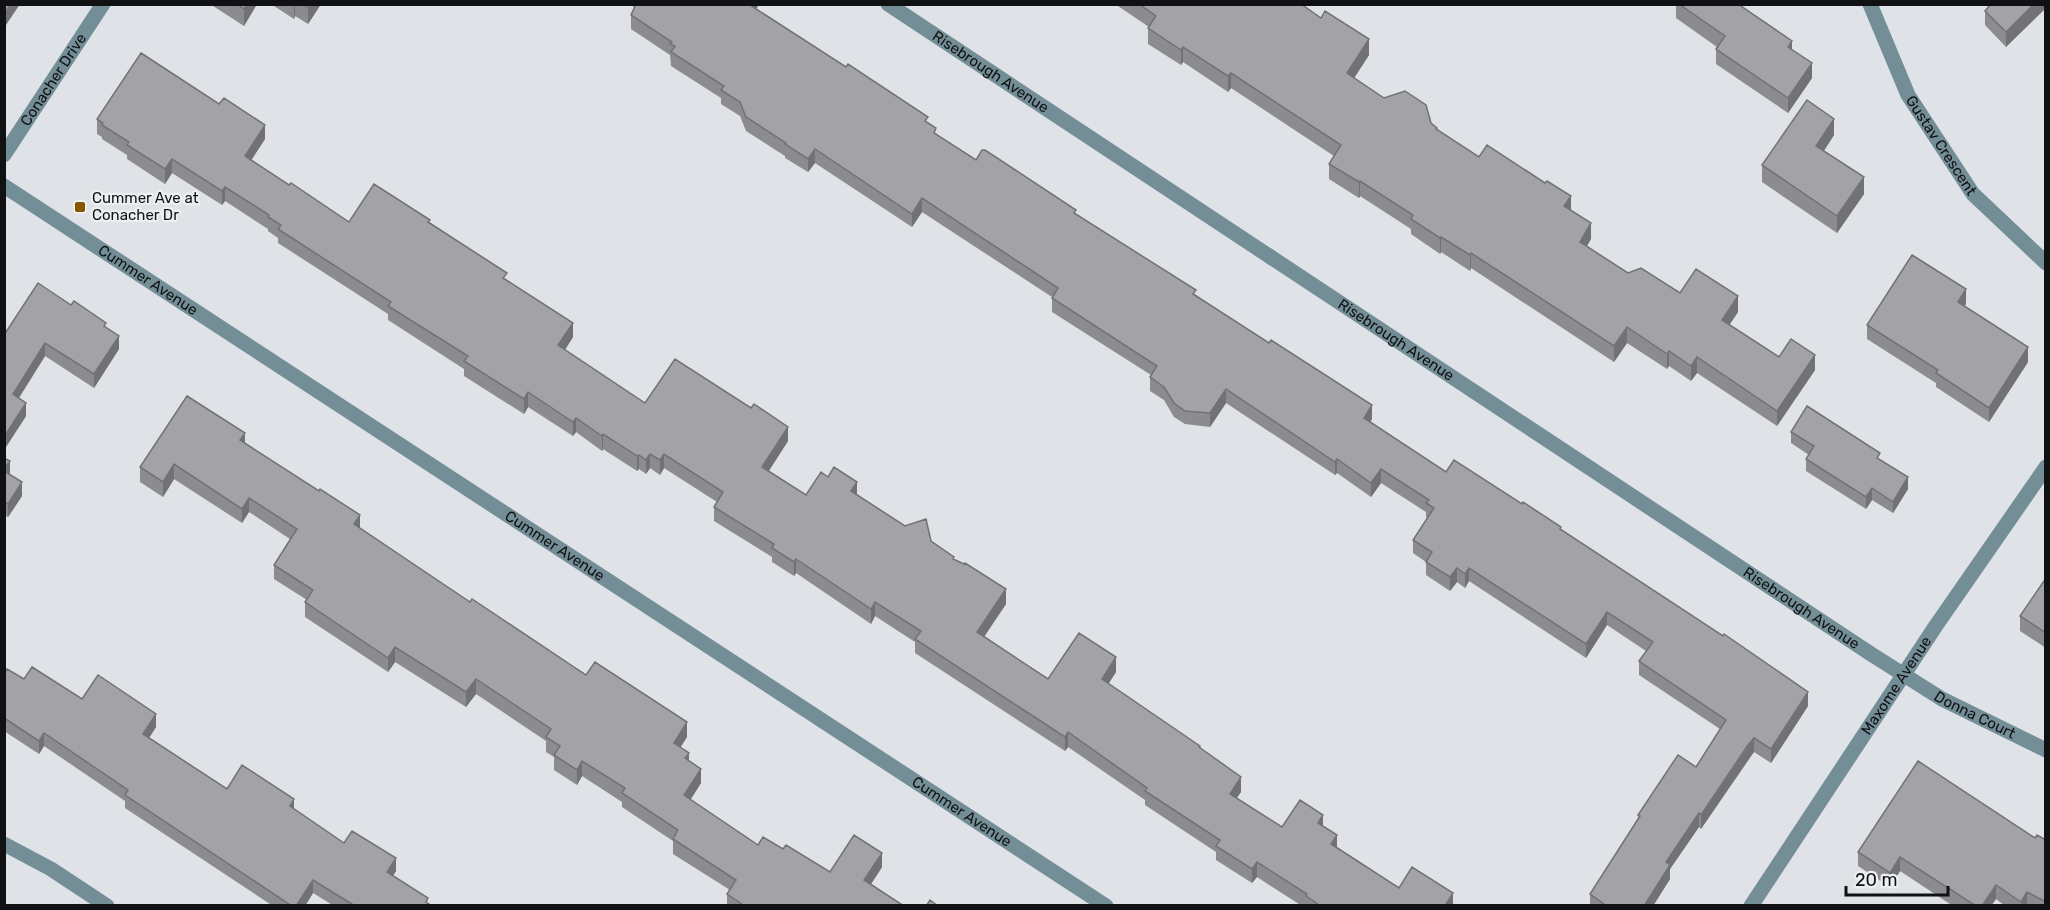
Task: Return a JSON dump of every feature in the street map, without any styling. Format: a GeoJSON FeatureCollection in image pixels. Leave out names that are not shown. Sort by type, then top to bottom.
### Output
{"type":"FeatureCollection","features":[{"type":"Feature","properties":{"kind":"street","name":"Conacher Drive"},"geometry":{"type":"LineString","coordinates":[[4,155],[103,4]]}},
{"type":"Feature","properties":{"kind":"street","name":"Risebrough Avenue"},"geometry":{"type":"LineString","coordinates":[[888,4],[1905,676]]}},
{"type":"Feature","properties":{"kind":"street","name":"Gustav Crescent"},"geometry":{"type":"LineString","coordinates":[[1870,4],[1908,95],[1973,194],[2046,263]]}},
{"type":"Feature","properties":{"kind":"street","name":"Cummer Avenue"},"geometry":{"type":"LineString","coordinates":[[4,186],[1106,906]]}},
{"type":"Feature","properties":{"kind":"street","name":"Maxome Avenue"},"geometry":{"type":"LineString","coordinates":[[1751,906],[1905,676],[1935,627],[2046,467]]}},
{"type":"Feature","properties":{"kind":"street","name":"Donna Court"},"geometry":{"type":"LineString","coordinates":[[1905,676],[1942,699],[2046,750]]}},
{"type":"Feature","properties":{"kind":"street"},"geometry":{"type":"LineString","coordinates":[[4,844],[51,869],[108,906]]}},
{"type":"Feature","properties":{"kind":"building"},"geometry":{"type":"Polygon","coordinates":[[[4,4],[11,4],[4,14],[4,4]]]}},
{"type":"Feature","properties":{"kind":"building"},"geometry":{"type":"Polygon","coordinates":[[[237,4],[247,4],[244,9],[237,4]]]}},
{"type":"Feature","properties":{"kind":"building"},"geometry":{"type":"Polygon","coordinates":[[[636,4],[750,4],[846,67],[848,64],[928,117],[925,121],[936,128],[934,133],[976,160],[982,150],[985,150],[1076,210],[1074,213],[1196,290],[1193,294],[1269,343],[1271,340],[1372,405],[1364,418],[1446,472],[1454,460],[1522,504],[1523,502],[1561,527],[1560,529],[1723,636],[1724,634],[1808,692],[1771,749],[1754,738],[1748,745],[1666,862],[1670,865],[1644,906],[1607,906],[1590,894],[1640,816],[1638,815],[1678,755],[1696,767],[1726,720],[1639,661],[1653,642],[1607,612],[1586,644],[1469,568],[1465,574],[1457,568],[1450,577],[1426,562],[1432,552],[1413,540],[1434,508],[1426,503],[1429,500],[1381,469],[1371,483],[1337,459],[1335,462],[1226,389],[1210,413],[1185,411],[1174,403],[1164,387],[1150,377],[1157,366],[1052,298],[1058,288],[922,198],[912,214],[815,149],[808,159],[746,117],[740,102],[721,90],[724,86],[671,52],[675,46],[670,44],[672,42],[631,15],[636,4]]]}},
{"type":"Feature","properties":{"kind":"building"},"geometry":{"type":"Polygon","coordinates":[[[1139,4],[1301,4],[1321,18],[1325,11],[1369,39],[1347,73],[1384,98],[1405,91],[1426,105],[1431,123],[1436,129],[1479,157],[1487,145],[1545,183],[1547,181],[1571,196],[1564,206],[1591,223],[1580,242],[1628,273],[1641,268],[1680,293],[1696,269],[1738,296],[1722,320],[1779,357],[1791,339],[1815,355],[1777,411],[1697,357],[1691,366],[1669,351],[1667,354],[1627,327],[1614,346],[1471,253],[1470,255],[1440,238],[1411,219],[1413,215],[1329,164],[1341,145],[1231,73],[1228,76],[1183,47],[1181,50],[1148,28],[1156,16],[1139,4]]]}},
{"type":"Feature","properties":{"kind":"building"},"geometry":{"type":"Polygon","coordinates":[[[1679,4],[1738,4],[1792,41],[1788,47],[1812,63],[1788,98],[1716,49],[1725,36],[1679,4]]]}},
{"type":"Feature","properties":{"kind":"building"},"geometry":{"type":"Polygon","coordinates":[[[1991,4],[2034,4],[2006,32],[1985,11],[1991,4]]]}},
{"type":"Feature","properties":{"kind":"building"},"geometry":{"type":"Polygon","coordinates":[[[141,53],[219,104],[224,98],[265,125],[245,156],[289,185],[291,183],[349,222],[374,184],[507,273],[503,278],[573,323],[558,345],[645,403],[675,359],[751,408],[754,404],[788,427],[762,467],[806,495],[821,472],[828,477],[834,467],[857,482],[851,491],[905,526],[926,519],[931,541],[954,557],[953,559],[965,563],[1006,589],[977,632],[1048,679],[1079,633],[1116,657],[1102,679],[1241,777],[1230,794],[1282,827],[1300,800],[1323,815],[1318,823],[1337,835],[1331,844],[1399,888],[1412,867],[1453,893],[1445,906],[1321,906],[1306,896],[1307,894],[1257,862],[1252,869],[1216,846],[1220,840],[1145,791],[1147,788],[1068,732],[1065,737],[915,639],[921,631],[875,602],[871,609],[796,559],[794,562],[772,548],[774,544],[714,507],[723,492],[664,454],[660,460],[650,454],[646,460],[603,434],[602,436],[576,418],[573,422],[528,392],[524,399],[464,361],[468,356],[388,306],[391,302],[278,229],[281,225],[268,217],[269,215],[225,187],[222,191],[172,159],[165,169],[127,145],[129,142],[102,125],[103,123],[97,119],[141,53]]]}},
{"type":"Feature","properties":{"kind":"building"},"geometry":{"type":"Polygon","coordinates":[[[1807,100],[1834,119],[1816,146],[1864,177],[1837,216],[1762,165],[1807,100]]]}},
{"type":"Feature","properties":{"kind":"building"},"geometry":{"type":"Polygon","coordinates":[[[1912,255],[1966,289],[1958,302],[2028,347],[1989,408],[1936,373],[1938,370],[1867,325],[1912,255]]]}},
{"type":"Feature","properties":{"kind":"building"},"geometry":{"type":"Polygon","coordinates":[[[38,283],[71,305],[74,301],[106,323],[104,326],[119,336],[94,374],[45,343],[13,394],[26,403],[4,437],[4,335],[38,283]]]}},
{"type":"Feature","properties":{"kind":"building"},"geometry":{"type":"Polygon","coordinates":[[[187,396],[245,433],[240,440],[360,515],[354,524],[470,602],[472,599],[586,675],[595,662],[687,722],[674,743],[689,753],[685,758],[701,769],[684,795],[758,845],[763,837],[783,849],[786,845],[830,872],[854,835],[882,853],[864,880],[904,906],[745,906],[727,894],[736,880],[673,839],[678,830],[622,793],[625,788],[582,761],[577,770],[554,755],[560,746],[546,737],[551,729],[476,679],[466,692],[395,647],[388,658],[305,602],[313,590],[274,565],[297,529],[249,498],[242,509],[174,464],[163,482],[140,467],[187,396]]]}},
{"type":"Feature","properties":{"kind":"building"},"geometry":{"type":"Polygon","coordinates":[[[1807,406],[1880,453],[1877,458],[1908,477],[1893,502],[1872,488],[1866,497],[1806,459],[1814,446],[1791,432],[1807,406]]]}},
{"type":"Feature","properties":{"kind":"building"},"geometry":{"type":"Polygon","coordinates":[[[4,458],[10,461],[4,469],[4,458]]]}},
{"type":"Feature","properties":{"kind":"building"},"geometry":{"type":"Polygon","coordinates":[[[4,471],[22,482],[8,504],[4,502],[4,471]]]}},
{"type":"Feature","properties":{"kind":"building"},"geometry":{"type":"Polygon","coordinates":[[[2046,578],[2046,633],[2020,616],[2046,578]]]}},
{"type":"Feature","properties":{"kind":"building"},"geometry":{"type":"Polygon","coordinates":[[[32,667],[82,699],[98,675],[156,714],[143,734],[227,789],[242,765],[294,799],[290,806],[344,843],[352,831],[396,858],[387,872],[428,898],[426,902],[432,906],[355,906],[313,880],[296,906],[292,906],[125,795],[128,790],[44,733],[39,741],[4,718],[4,673],[7,669],[24,679],[32,667]]]}},
{"type":"Feature","properties":{"kind":"building"},"geometry":{"type":"Polygon","coordinates":[[[1918,761],[2035,838],[2037,835],[2046,840],[2046,902],[2027,892],[2021,902],[1996,885],[1982,906],[1976,906],[1900,857],[1890,873],[1858,852],[1918,761]]]}},
{"type":"Feature","properties":{"kind":"building"},"geometry":{"type":"Polygon","coordinates":[[[930,900],[938,906],[926,906],[930,900]]]}},
{"type":"Feature","properties":{"kind":"place","name":"Cummer Ave at Conacher Dr"},"geometry":{"type":"Point","coordinates":[80,207]}}]}
